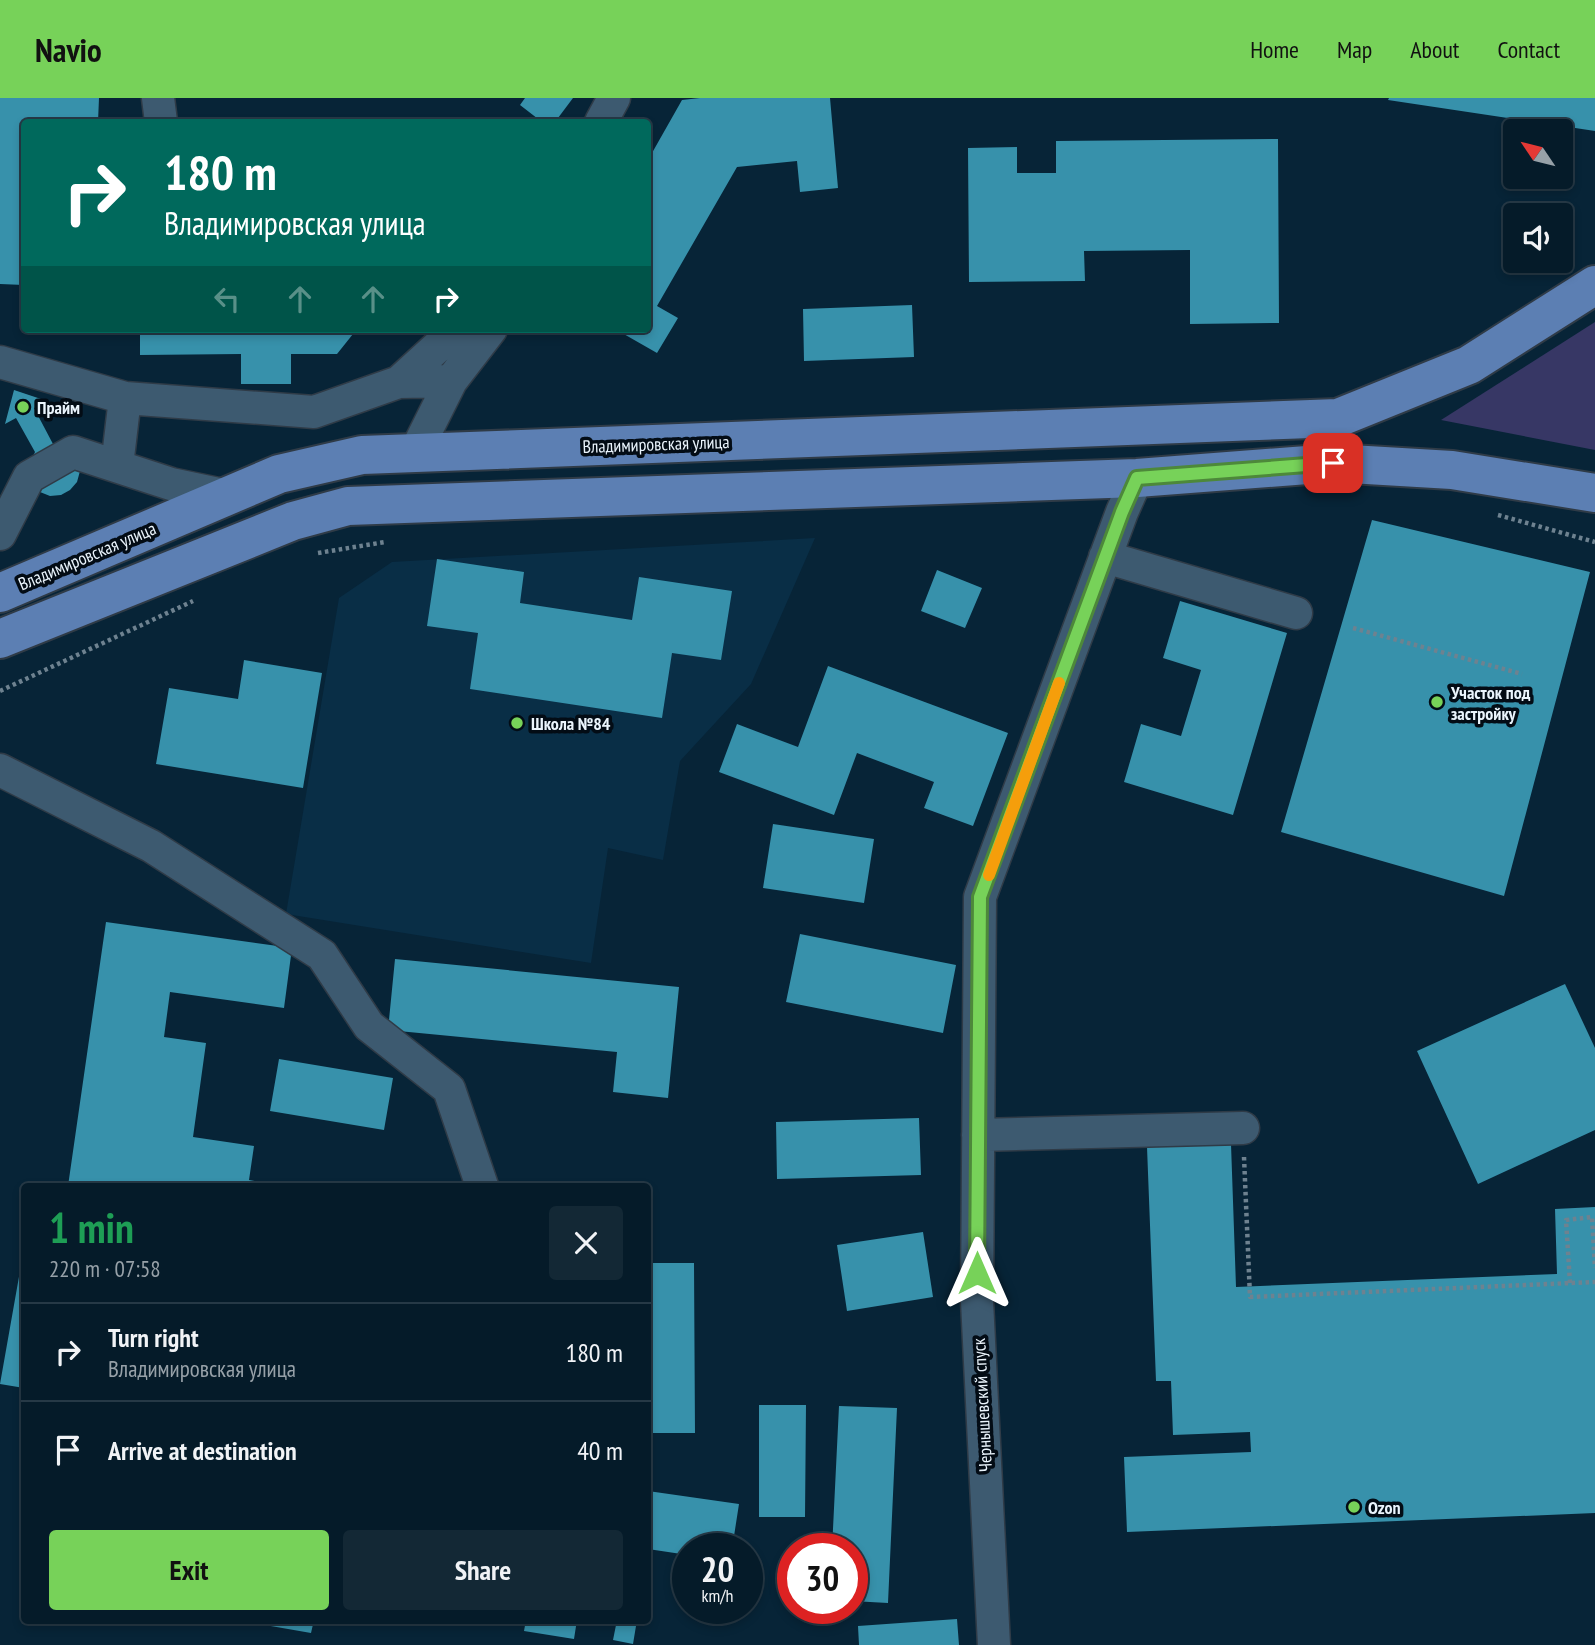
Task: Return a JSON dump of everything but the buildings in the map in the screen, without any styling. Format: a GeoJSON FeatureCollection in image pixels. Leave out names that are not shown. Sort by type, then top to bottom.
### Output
{"type":"FeatureCollection","features":[{"type":"Feature","properties":{"kind":"main road","name":"Владимировская улица"},"geometry":{"type":"LineString","coordinates":[[0,593],[279,474],[362,456],[1338,418],[1469,365],[1595,285]]}},
{"type":"Feature","properties":{"kind":"main road"},"geometry":{"type":"LineString","coordinates":[[0,639],[293,521],[348,506],[1137,478],[1333,463],[1452,470],[1595,493]]}},
{"type":"Feature","properties":{"kind":"street"},"geometry":{"type":"LineString","coordinates":[[158,98],[161,119]]}},
{"type":"Feature","properties":{"kind":"street"},"geometry":{"type":"LineString","coordinates":[[603,119],[614,98]]}},
{"type":"Feature","properties":{"kind":"street"},"geometry":{"type":"LineString","coordinates":[[399,382],[453,333]]}},
{"type":"Feature","properties":{"kind":"street"},"geometry":{"type":"LineString","coordinates":[[415,453],[451,381],[488,333]]}},
{"type":"Feature","properties":{"kind":"street"},"geometry":{"type":"LineString","coordinates":[[0,362],[125,398],[314,412],[399,382],[451,381]]}},
{"type":"Feature","properties":{"kind":"street"},"geometry":{"type":"LineString","coordinates":[[117,466],[125,398]]}},
{"type":"Feature","properties":{"kind":"street"},"geometry":{"type":"LineString","coordinates":[[0,534],[29,477],[73,452],[171,484],[228,496]]}},
{"type":"Feature","properties":{"kind":"street","name":"Чернышевский спуск"},"geometry":{"type":"LineString","coordinates":[[994,1645],[977,1301],[980,897],[1105,557],[1137,478]]}},
{"type":"Feature","properties":{"kind":"street"},"geometry":{"type":"LineString","coordinates":[[1105,557],[1296,613]]}},
{"type":"Feature","properties":{"kind":"street"},"geometry":{"type":"LineString","coordinates":[[0,770],[151,846],[322,955],[369,1027],[449,1089],[481,1183]]}},
{"type":"Feature","properties":{"kind":"street"},"geometry":{"type":"LineString","coordinates":[[978,1135],[1243,1128]]}},
{"type":"Feature","properties":{"kind":"path"},"geometry":{"type":"LineString","coordinates":[[1490,513],[1595,541]]}},
{"type":"Feature","properties":{"kind":"path"},"geometry":{"type":"LineString","coordinates":[[313,554],[389,541]]}},
{"type":"Feature","properties":{"kind":"path"},"geometry":{"type":"LineString","coordinates":[[0,691],[200,598]]}},
{"type":"Feature","properties":{"kind":"path"},"geometry":{"type":"LineString","coordinates":[[1353,628],[1522,674]]}},
{"type":"Feature","properties":{"kind":"path"},"geometry":{"type":"LineString","coordinates":[[1243,1128],[1250,1297],[1595,1282]]}},
{"type":"Feature","properties":{"kind":"path"},"geometry":{"type":"LineString","coordinates":[[1570,1283],[1566,1220],[1592,1217],[1595,1268]]}},
{"type":"Feature","properties":{"kind":"shaded area"},"geometry":{"type":"Polygon","coordinates":[[[1595,322],[1595,450],[1441,420],[1595,322]]]}},
{"type":"Feature","properties":{"kind":"shaded area","name":"Школа №84"},"geometry":{"type":"Polygon","coordinates":[[[815,538],[751,684],[680,761],[663,860],[608,848],[591,963],[286,914],[339,598],[392,562],[815,538]]]}},
{"type":"Feature","properties":{"kind":"slow traffic"},"geometry":{"type":"LineString","coordinates":[[989,875],[1059,683]]}},
{"type":"Feature","properties":{"kind":"place","name":"Прайм"},"geometry":{"type":"Point","coordinates":[23,407]}},
{"type":"Feature","properties":{"kind":"place","name":"Участок под застройку"},"geometry":{"type":"Point","coordinates":[1437,702]}},
{"type":"Feature","properties":{"kind":"place","name":"Школа №84"},"geometry":{"type":"Point","coordinates":[517,723]}},
{"type":"Feature","properties":{"kind":"place","name":"Ozon"},"geometry":{"type":"Point","coordinates":[1354,1507]}},
{"type":"Feature","properties":{"kind":"route"},"geometry":{"type":"LineString","coordinates":[[977,1273],[980,897],[1122,512],[1137,478],[1333,463]]}}]}
